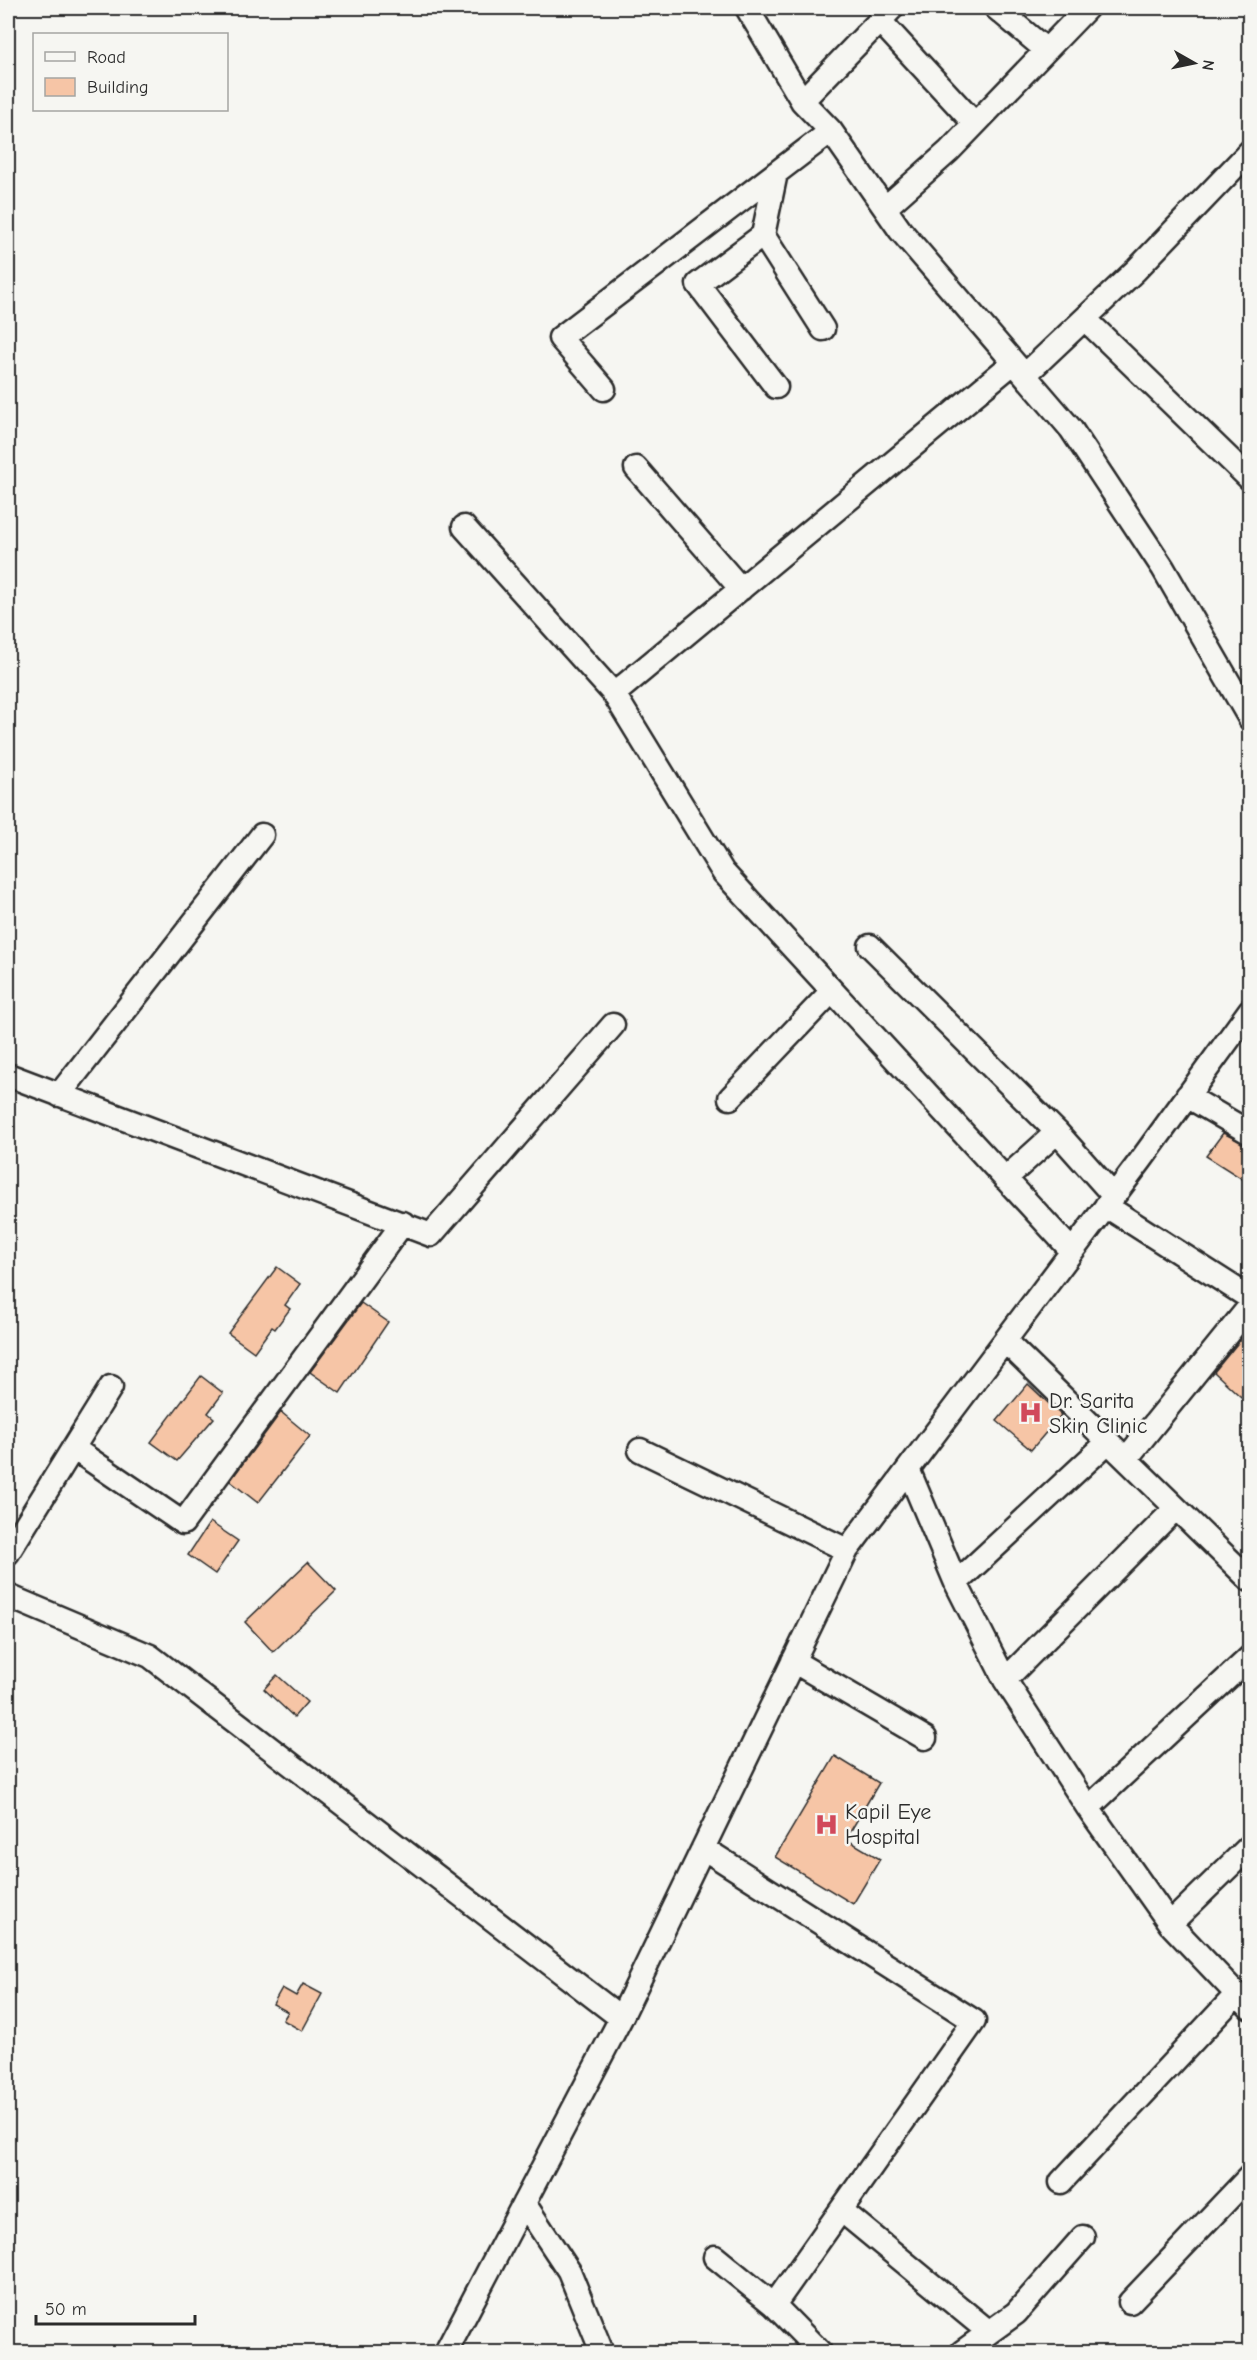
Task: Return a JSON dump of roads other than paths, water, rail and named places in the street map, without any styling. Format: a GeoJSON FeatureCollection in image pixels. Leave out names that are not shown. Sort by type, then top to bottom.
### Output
{"type":"FeatureCollection","features":[{"type":"Feature","properties":{"kind":"street"},"geometry":{"type":"LineString","coordinates":[[747,8],[802,101],[831,131],[900,230],[1071,429],[1163,568],[1250,719]]}},
{"type":"Feature","properties":{"kind":"street"},"geometry":{"type":"LineString","coordinates":[[996,8],[1046,50]]}},
{"type":"Feature","properties":{"kind":"street"},"geometry":{"type":"LineString","coordinates":[[885,208],[949,151],[1087,8]]}},
{"type":"Feature","properties":{"kind":"street"},"geometry":{"type":"LineString","coordinates":[[802,101],[885,14],[975,124]]}},
{"type":"Feature","properties":{"kind":"street"},"geometry":{"type":"LineString","coordinates":[[604,389],[560,338],[831,131]]}},
{"type":"Feature","properties":{"kind":"street"},"geometry":{"type":"LineString","coordinates":[[614,694],[741,589],[1085,319],[1136,270],[1250,151]]}},
{"type":"Feature","properties":{"kind":"street"},"geometry":{"type":"LineString","coordinates":[[776,173],[763,235],[698,284],[776,387]]}},
{"type":"Feature","properties":{"kind":"street"},"geometry":{"type":"LineString","coordinates":[[763,235],[823,329]]}},
{"type":"Feature","properties":{"kind":"street"},"geometry":{"type":"LineString","coordinates":[[1085,319],[1250,479]]}},
{"type":"Feature","properties":{"kind":"street"},"geometry":{"type":"LineString","coordinates":[[636,468],[741,589]]}},
{"type":"Feature","properties":{"kind":"street"},"geometry":{"type":"LineString","coordinates":[[464,527],[614,694],[723,873],[1072,1251]]}},
{"type":"Feature","properties":{"kind":"street"},"geometry":{"type":"LineString","coordinates":[[59,1095],[262,835]]}},
{"type":"Feature","properties":{"kind":"street"},"geometry":{"type":"LineString","coordinates":[[870,946],[1057,1132],[1109,1201],[1250,1298]]}},
{"type":"Feature","properties":{"kind":"street"},"geometry":{"type":"LineString","coordinates":[[730,1098],[832,991]]}},
{"type":"Feature","properties":{"kind":"street"},"geometry":{"type":"LineString","coordinates":[[446,2352],[621,2018],[847,1550],[1250,1010]]}},
{"type":"Feature","properties":{"kind":"street"},"geometry":{"type":"LineString","coordinates":[[8,1075],[431,1235],[612,1025]]}},
{"type":"Feature","properties":{"kind":"street"},"geometry":{"type":"LineString","coordinates":[[1187,1096],[1250,1133]]}},
{"type":"Feature","properties":{"kind":"street"},"geometry":{"type":"LineString","coordinates":[[1005,1179],[1057,1132]]}},
{"type":"Feature","properties":{"kind":"street"},"geometry":{"type":"LineString","coordinates":[[73,1448],[183,1523],[403,1223]]}},
{"type":"Feature","properties":{"kind":"street"},"geometry":{"type":"LineString","coordinates":[[1126,1459],[1250,1306]]}},
{"type":"Feature","properties":{"kind":"street"},"geometry":{"type":"LineString","coordinates":[[1005,1341],[1250,1580]]}},
{"type":"Feature","properties":{"kind":"street"},"geometry":{"type":"LineString","coordinates":[[8,1553],[111,1387]]}},
{"type":"Feature","properties":{"kind":"street"},"geometry":{"type":"LineString","coordinates":[[956,1583],[1108,1442]]}},
{"type":"Feature","properties":{"kind":"street"},"geometry":{"type":"LineString","coordinates":[[640,1450],[847,1550]]}},
{"type":"Feature","properties":{"kind":"street"},"geometry":{"type":"LineString","coordinates":[[908,1469],[956,1583],[1005,1680],[1088,1808],[1170,1924],[1243,2002],[1061,2182]]}},
{"type":"Feature","properties":{"kind":"street"},"geometry":{"type":"LineString","coordinates":[[1005,1680],[1176,1508]]}},
{"type":"Feature","properties":{"kind":"street"},"geometry":{"type":"LineString","coordinates":[[8,1596],[150,1656],[621,2018]]}},
{"type":"Feature","properties":{"kind":"street"},"geometry":{"type":"LineString","coordinates":[[1088,1808],[1250,1657]]}},
{"type":"Feature","properties":{"kind":"street"},"geometry":{"type":"LineString","coordinates":[[794,1661],[925,1738]]}},
{"type":"Feature","properties":{"kind":"street"},"geometry":{"type":"LineString","coordinates":[[1170,1924],[1250,1846]]}},
{"type":"Feature","properties":{"kind":"street"},"geometry":{"type":"LineString","coordinates":[[703,1848],[974,2021],[774,2305]]}},
{"type":"Feature","properties":{"kind":"street"},"geometry":{"type":"LineString","coordinates":[[1130,2301],[1250,2176]]}},
{"type":"Feature","properties":{"kind":"street"},"geometry":{"type":"LineString","coordinates":[[524,2203],[569,2271],[602,2352]]}},
{"type":"Feature","properties":{"kind":"street"},"geometry":{"type":"LineString","coordinates":[[841,2210],[989,2332]]}},
{"type":"Feature","properties":{"kind":"street"},"geometry":{"type":"LineString","coordinates":[[962,2352],[1016,2313],[1083,2237]]}},
{"type":"Feature","properties":{"kind":"street"},"geometry":{"type":"LineString","coordinates":[[715,2257],[774,2305],[820,2352]]}},
{"type":"Feature","properties":{"kind":"place","name":"Dr. Sarita Skin Clinic"},"geometry":{"type":"Point","coordinates":[1031,1413]}},
{"type":"Feature","properties":{"kind":"place","name":"Kapil Eye Hospital"},"geometry":{"type":"Point","coordinates":[827,1824]}}]}
